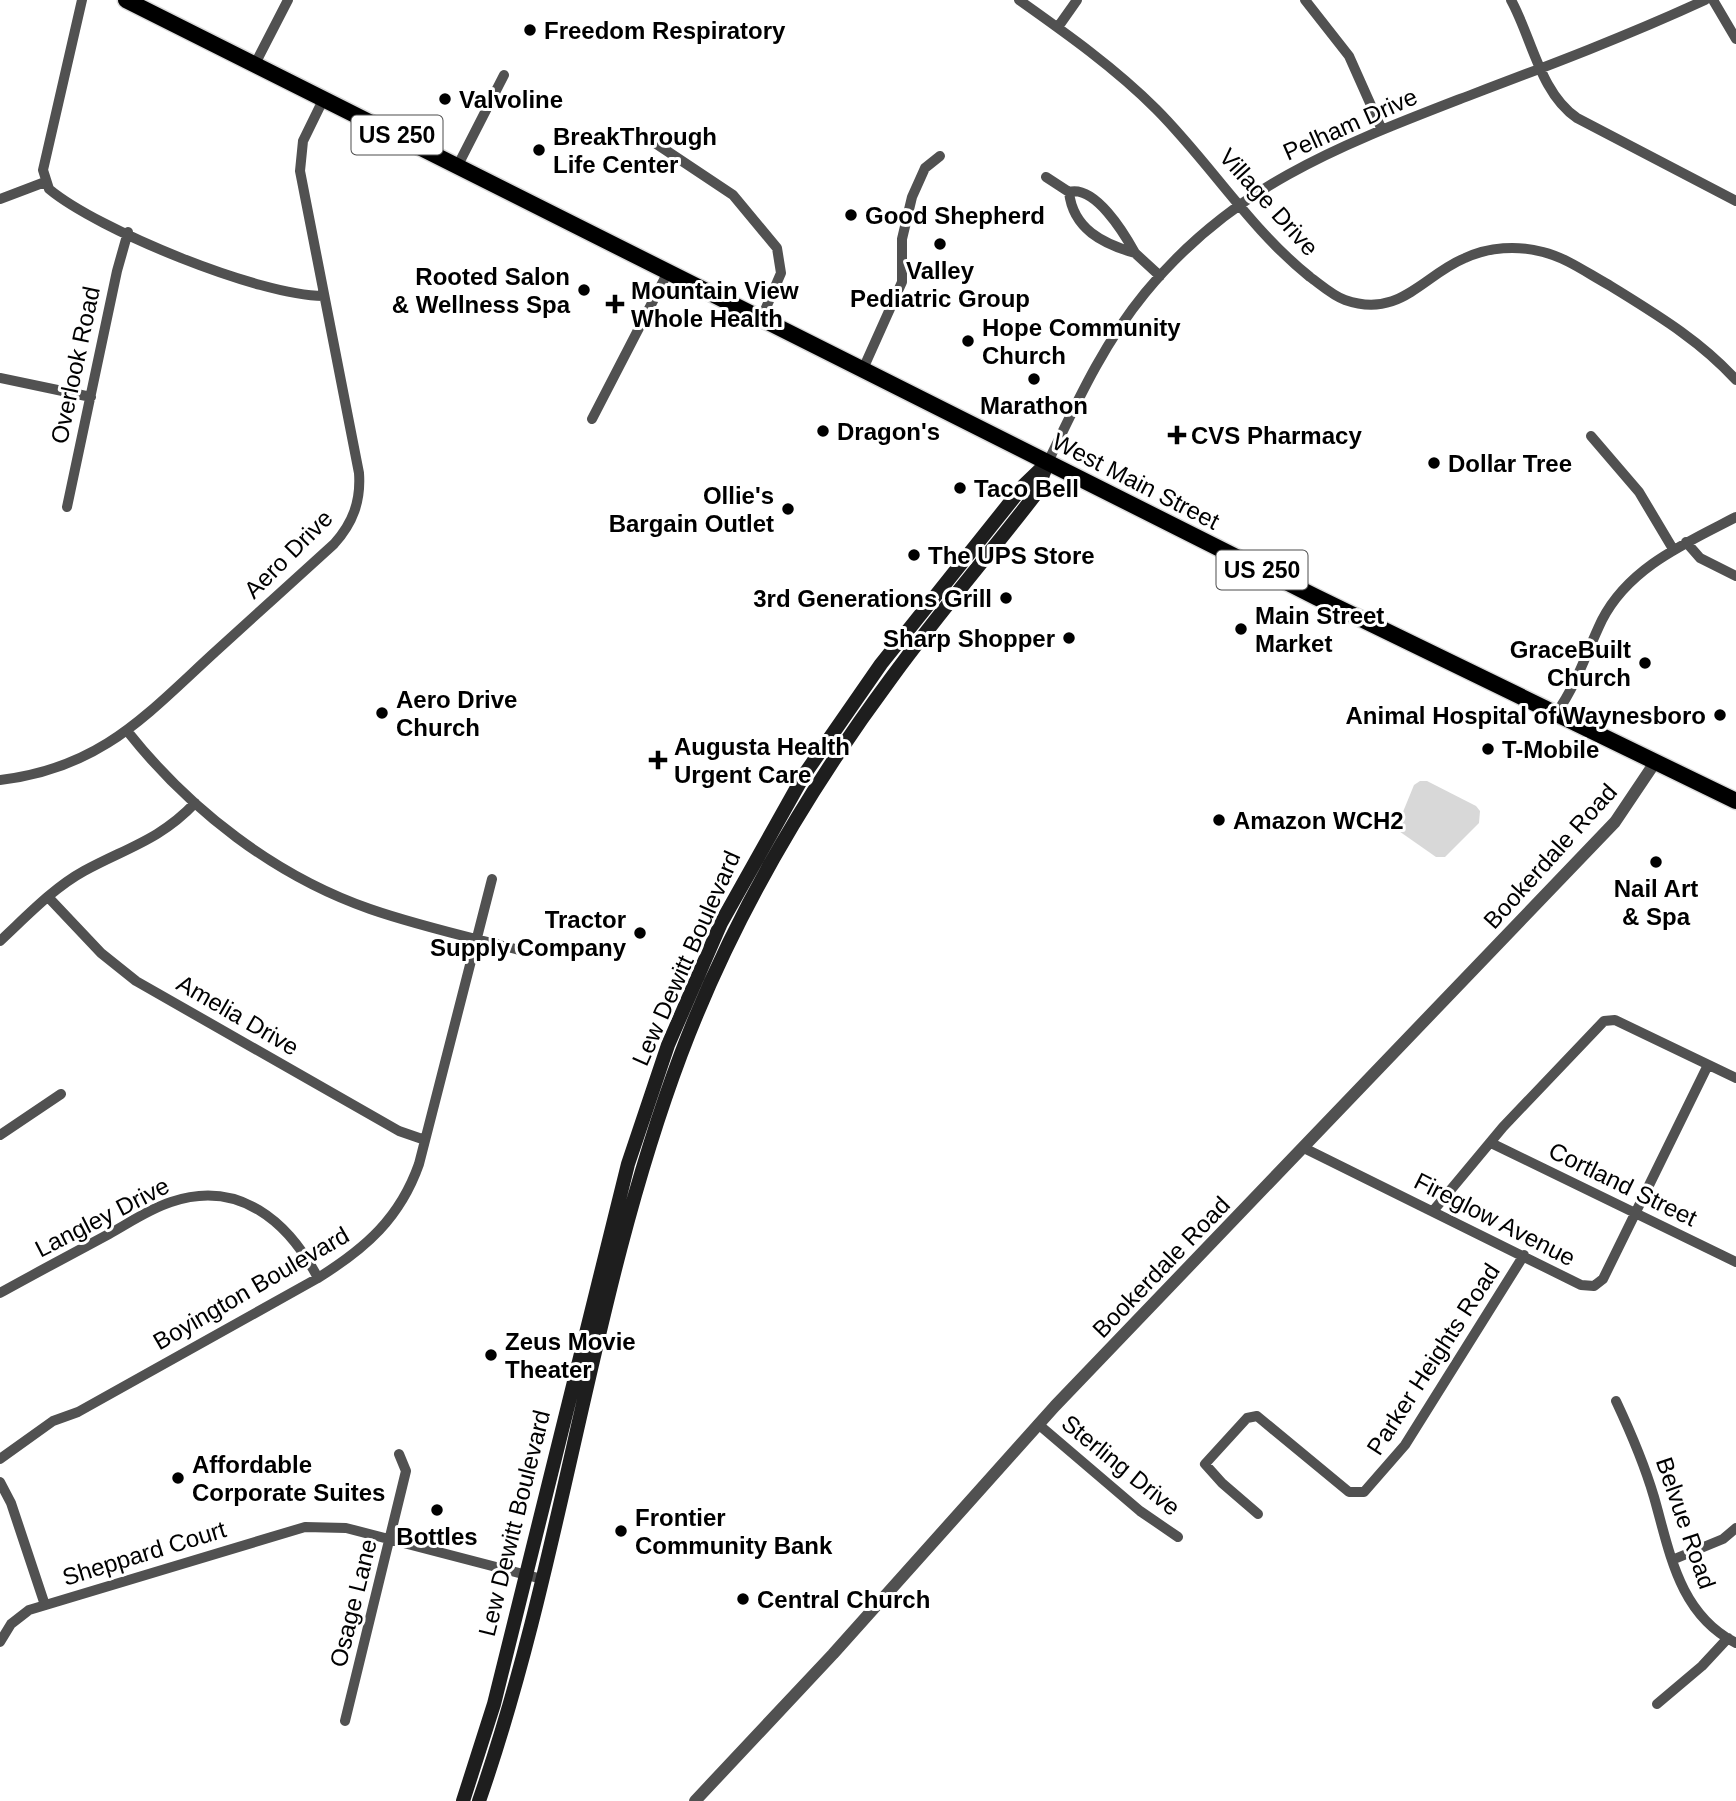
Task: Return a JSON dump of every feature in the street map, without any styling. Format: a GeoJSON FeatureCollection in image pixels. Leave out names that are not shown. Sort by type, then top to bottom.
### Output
{"type":"FeatureCollection","features":[{"type":"Feature","properties":{"kind":"main road","name":"US 250"},"geometry":{"type":"LineString","coordinates":[[126,0],[669,271]]}},
{"type":"Feature","properties":{"kind":"main road","name":"West Main Street"},"geometry":{"type":"LineString","coordinates":[[669,271],[1371,624],[1736,801]]}},
{"type":"Feature","properties":{"kind":"main road","name":"Lew Dewitt Boulevard"},"geometry":{"type":"LineString","coordinates":[[463,1801],[494,1704],[628,1164],[668,1045],[721,923],[798,785],[881,664],[1024,485],[1048,462]]}},
{"type":"Feature","properties":{"kind":"main road","name":"Lew Dewitt Boulevard"},"geometry":{"type":"LineString","coordinates":[[479,1801],[509,1708],[642,1169],[682,1051],[736,930],[768,867],[818,783],[893,675],[1035,495],[1048,462]]}},
{"type":"Feature","properties":{"kind":"street"},"geometry":{"type":"LineString","coordinates":[[82,0],[52,121],[43,170],[45,182],[55,193],[128,232],[212,269],[276,291],[323,296]]}},
{"type":"Feature","properties":{"kind":"street"},"geometry":{"type":"LineString","coordinates":[[256,64],[288,0]]}},
{"type":"Feature","properties":{"kind":"street","name":"Village Drive"},"geometry":{"type":"LineString","coordinates":[[1019,0],[1058,27],[1155,108],[1238,205],[1300,269],[1342,299],[1362,304],[1386,303],[1410,294],[1450,265],[1477,253],[1513,248],[1541,251],[1568,261],[1662,318],[1734,373]]}},
{"type":"Feature","properties":{"kind":"street"},"geometry":{"type":"LineString","coordinates":[[1058,27],[1077,0]]}},
{"type":"Feature","properties":{"kind":"street"},"geometry":{"type":"LineString","coordinates":[[1305,0],[1349,56],[1382,130]]}},
{"type":"Feature","properties":{"kind":"street"},"geometry":{"type":"LineString","coordinates":[[1511,0],[1555,98],[1577,118],[1736,201]]}},
{"type":"Feature","properties":{"kind":"street","name":"Pelham Drive"},"geometry":{"type":"LineString","coordinates":[[1048,462],[1106,349],[1136,304],[1197,239],[1238,205],[1305,163],[1705,0]]}},
{"type":"Feature","properties":{"kind":"street"},"geometry":{"type":"LineString","coordinates":[[1713,0],[1736,39]]}},
{"type":"Feature","properties":{"kind":"street"},"geometry":{"type":"LineString","coordinates":[[458,165],[504,75]]}},
{"type":"Feature","properties":{"kind":"street","name":"Aero Drive"},"geometry":{"type":"LineString","coordinates":[[0,780],[57,768],[82,758],[128,732],[334,544],[353,517],[359,498],[359,472],[323,296],[299,158],[304,138],[324,98]]}},
{"type":"Feature","properties":{"kind":"street"},"geometry":{"type":"LineString","coordinates":[[655,143],[733,195],[777,247],[781,273],[762,317]]}},
{"type":"Feature","properties":{"kind":"street"},"geometry":{"type":"LineString","coordinates":[[863,369],[902,282],[902,239],[912,197],[925,168],[940,156]]}},
{"type":"Feature","properties":{"kind":"street"},"geometry":{"type":"LineString","coordinates":[[1045,177],[1069,192],[1079,190],[1088,194],[1119,227],[1135,253],[1160,276]]}},
{"type":"Feature","properties":{"kind":"street"},"geometry":{"type":"LineString","coordinates":[[0,200],[45,182]]}},
{"type":"Feature","properties":{"kind":"street"},"geometry":{"type":"LineString","coordinates":[[1069,192],[1072,207],[1094,237],[1135,253]]}},
{"type":"Feature","properties":{"kind":"street","name":"Overlook Road"},"geometry":{"type":"LineString","coordinates":[[67,507],[117,271],[128,232]]}},
{"type":"Feature","properties":{"kind":"street"},"geometry":{"type":"LineString","coordinates":[[592,419],[669,271]]}},
{"type":"Feature","properties":{"kind":"street"},"geometry":{"type":"LineString","coordinates":[[0,378],[92,397]]}},
{"type":"Feature","properties":{"kind":"street"},"geometry":{"type":"LineString","coordinates":[[1591,436],[1639,492],[1674,549]]}},
{"type":"Feature","properties":{"kind":"street"},"geometry":{"type":"LineString","coordinates":[[1556,712],[1573,686],[1614,600],[1639,573],[1674,549],[1736,517]]}},
{"type":"Feature","properties":{"kind":"street"},"geometry":{"type":"LineString","coordinates":[[1686,542],[1700,558],[1736,576]]}},
{"type":"Feature","properties":{"kind":"street"},"geometry":{"type":"LineString","coordinates":[[128,732],[195,803],[260,854],[325,890],[369,908],[519,950]]}},
{"type":"Feature","properties":{"kind":"street","name":"Bookerdale Road"},"geometry":{"type":"LineString","coordinates":[[695,1801],[834,1654],[1038,1424],[1615,822],[1656,761]]}},
{"type":"Feature","properties":{"kind":"street"},"geometry":{"type":"LineString","coordinates":[[0,941],[82,872],[156,836],[195,803]]}},
{"type":"Feature","properties":{"kind":"street","name":"Boyington Boulevard"},"geometry":{"type":"LineString","coordinates":[[0,1459],[53,1421],[78,1412],[318,1278],[354,1255],[391,1219],[412,1183],[425,1140],[492,879]]}},
{"type":"Feature","properties":{"kind":"street","name":"Amelia Drive"},"geometry":{"type":"LineString","coordinates":[[49,898],[101,953],[136,981],[400,1131],[425,1140]]}},
{"type":"Feature","properties":{"kind":"street"},"geometry":{"type":"LineString","coordinates":[[1433,1211],[1491,1143],[1604,1021],[1615,1020],[1736,1079]]}},
{"type":"Feature","properties":{"kind":"street","name":"Fireglow Avenue"},"geometry":{"type":"LineString","coordinates":[[1304,1149],[1581,1285],[1594,1286],[1603,1279],[1708,1065]]}},
{"type":"Feature","properties":{"kind":"street"},"geometry":{"type":"LineString","coordinates":[[0,1135],[61,1094]]}},
{"type":"Feature","properties":{"kind":"street","name":"Cortland Street"},"geometry":{"type":"LineString","coordinates":[[1491,1143],[1736,1262]]}},
{"type":"Feature","properties":{"kind":"street"},"geometry":{"type":"LineString","coordinates":[[628,1164],[642,1169]]}},
{"type":"Feature","properties":{"kind":"street","name":"Langley Drive"},"geometry":{"type":"LineString","coordinates":[[0,1293],[162,1206],[201,1197],[235,1200],[271,1217],[301,1246],[318,1278]]}},
{"type":"Feature","properties":{"kind":"street","name":"Parker Heights Road"},"geometry":{"type":"LineString","coordinates":[[1258,1514],[1213,1475],[1205,1464],[1212,1452],[1252,1415],[1263,1420],[1349,1492],[1364,1492],[1405,1446],[1524,1255]]}},
{"type":"Feature","properties":{"kind":"street","name":"Belvue Road"},"geometry":{"type":"LineString","coordinates":[[1616,1401],[1638,1447],[1681,1586],[1699,1616],[1732,1640]]}},
{"type":"Feature","properties":{"kind":"street","name":"Sterling Drive"},"geometry":{"type":"LineString","coordinates":[[1038,1424],[1140,1511],[1178,1537]]}},
{"type":"Feature","properties":{"kind":"street","name":"Osage Lane"},"geometry":{"type":"LineString","coordinates":[[345,1721],[391,1539],[405,1471],[399,1454]]}},
{"type":"Feature","properties":{"kind":"street"},"geometry":{"type":"LineString","coordinates":[[0,1482],[11,1503],[45,1605]]}},
{"type":"Feature","properties":{"kind":"street","name":"Sheppard Court"},"geometry":{"type":"LineString","coordinates":[[0,1642],[16,1618],[45,1605],[295,1529],[335,1527],[541,1579]]}},
{"type":"Feature","properties":{"kind":"street"},"geometry":{"type":"LineString","coordinates":[[1672,1560],[1723,1539],[1736,1528]]}},
{"type":"Feature","properties":{"kind":"street"},"geometry":{"type":"LineString","coordinates":[[1657,1704],[1732,1640]]}},
{"type":"Feature","properties":{"kind":"shaded area"},"geometry":{"type":"Polygon","coordinates":[[[1427,781],[1476,806],[1480,811],[1479,823],[1445,857],[1436,857],[1396,829],[1414,785],[1427,781]]]}},
{"type":"Feature","properties":{"kind":"place","name":"Freedom Respiratory"},"geometry":{"type":"Point","coordinates":[530,30]}},
{"type":"Feature","properties":{"kind":"place","name":"Valvoline"},"geometry":{"type":"Point","coordinates":[445,99]}},
{"type":"Feature","properties":{"kind":"place","name":"BreakThrough Life Center"},"geometry":{"type":"Point","coordinates":[539,150]}},
{"type":"Feature","properties":{"kind":"place","name":"Good Shepherd"},"geometry":{"type":"Point","coordinates":[851,215]}},
{"type":"Feature","properties":{"kind":"place","name":"Valley Pediatric Group"},"geometry":{"type":"Point","coordinates":[940,244]}},
{"type":"Feature","properties":{"kind":"place","name":"Rooted Salon & Wellness Spa"},"geometry":{"type":"Point","coordinates":[584,290]}},
{"type":"Feature","properties":{"kind":"place","name":"Mountain View Whole Health"},"geometry":{"type":"Point","coordinates":[615,304]}},
{"type":"Feature","properties":{"kind":"place","name":"Hope Community Church"},"geometry":{"type":"Point","coordinates":[968,341]}},
{"type":"Feature","properties":{"kind":"place","name":"Marathon"},"geometry":{"type":"Point","coordinates":[1034,379]}},
{"type":"Feature","properties":{"kind":"place","name":"Dragon's"},"geometry":{"type":"Point","coordinates":[823,431]}},
{"type":"Feature","properties":{"kind":"place","name":"CVS Pharmacy"},"geometry":{"type":"Point","coordinates":[1177,435]}},
{"type":"Feature","properties":{"kind":"place","name":"Dollar Tree"},"geometry":{"type":"Point","coordinates":[1434,463]}},
{"type":"Feature","properties":{"kind":"place","name":"Taco Bell"},"geometry":{"type":"Point","coordinates":[960,488]}},
{"type":"Feature","properties":{"kind":"place","name":"Ollie's Bargain Outlet"},"geometry":{"type":"Point","coordinates":[788,509]}},
{"type":"Feature","properties":{"kind":"place","name":"The UPS Store"},"geometry":{"type":"Point","coordinates":[914,555]}},
{"type":"Feature","properties":{"kind":"place","name":"3rd Generations Grill"},"geometry":{"type":"Point","coordinates":[1006,598]}},
{"type":"Feature","properties":{"kind":"place","name":"Main Street Market"},"geometry":{"type":"Point","coordinates":[1241,629]}},
{"type":"Feature","properties":{"kind":"place","name":"Sharp Shopper"},"geometry":{"type":"Point","coordinates":[1069,638]}},
{"type":"Feature","properties":{"kind":"place","name":"GraceBuilt Church"},"geometry":{"type":"Point","coordinates":[1645,663]}},
{"type":"Feature","properties":{"kind":"place","name":"Aero Drive Church"},"geometry":{"type":"Point","coordinates":[382,713]}},
{"type":"Feature","properties":{"kind":"place","name":"Animal Hospital of Waynesboro"},"geometry":{"type":"Point","coordinates":[1720,715]}},
{"type":"Feature","properties":{"kind":"place","name":"T-Mobile"},"geometry":{"type":"Point","coordinates":[1488,749]}},
{"type":"Feature","properties":{"kind":"place","name":"Augusta Health Urgent Care"},"geometry":{"type":"Point","coordinates":[658,760]}},
{"type":"Feature","properties":{"kind":"place","name":"Amazon WCH2"},"geometry":{"type":"Point","coordinates":[1219,820]}},
{"type":"Feature","properties":{"kind":"place","name":"Nail Art & Spa"},"geometry":{"type":"Point","coordinates":[1656,862]}},
{"type":"Feature","properties":{"kind":"place","name":"Tractor Supply Company"},"geometry":{"type":"Point","coordinates":[640,933]}},
{"type":"Feature","properties":{"kind":"place","name":"Zeus Movie Theater"},"geometry":{"type":"Point","coordinates":[491,1355]}},
{"type":"Feature","properties":{"kind":"place","name":"Affordable Corporate Suites"},"geometry":{"type":"Point","coordinates":[178,1478]}},
{"type":"Feature","properties":{"kind":"place","name":"Bottles"},"geometry":{"type":"Point","coordinates":[437,1510]}},
{"type":"Feature","properties":{"kind":"place","name":"Frontier Community Bank"},"geometry":{"type":"Point","coordinates":[621,1531]}},
{"type":"Feature","properties":{"kind":"place","name":"Central Church"},"geometry":{"type":"Point","coordinates":[743,1599]}}]}
